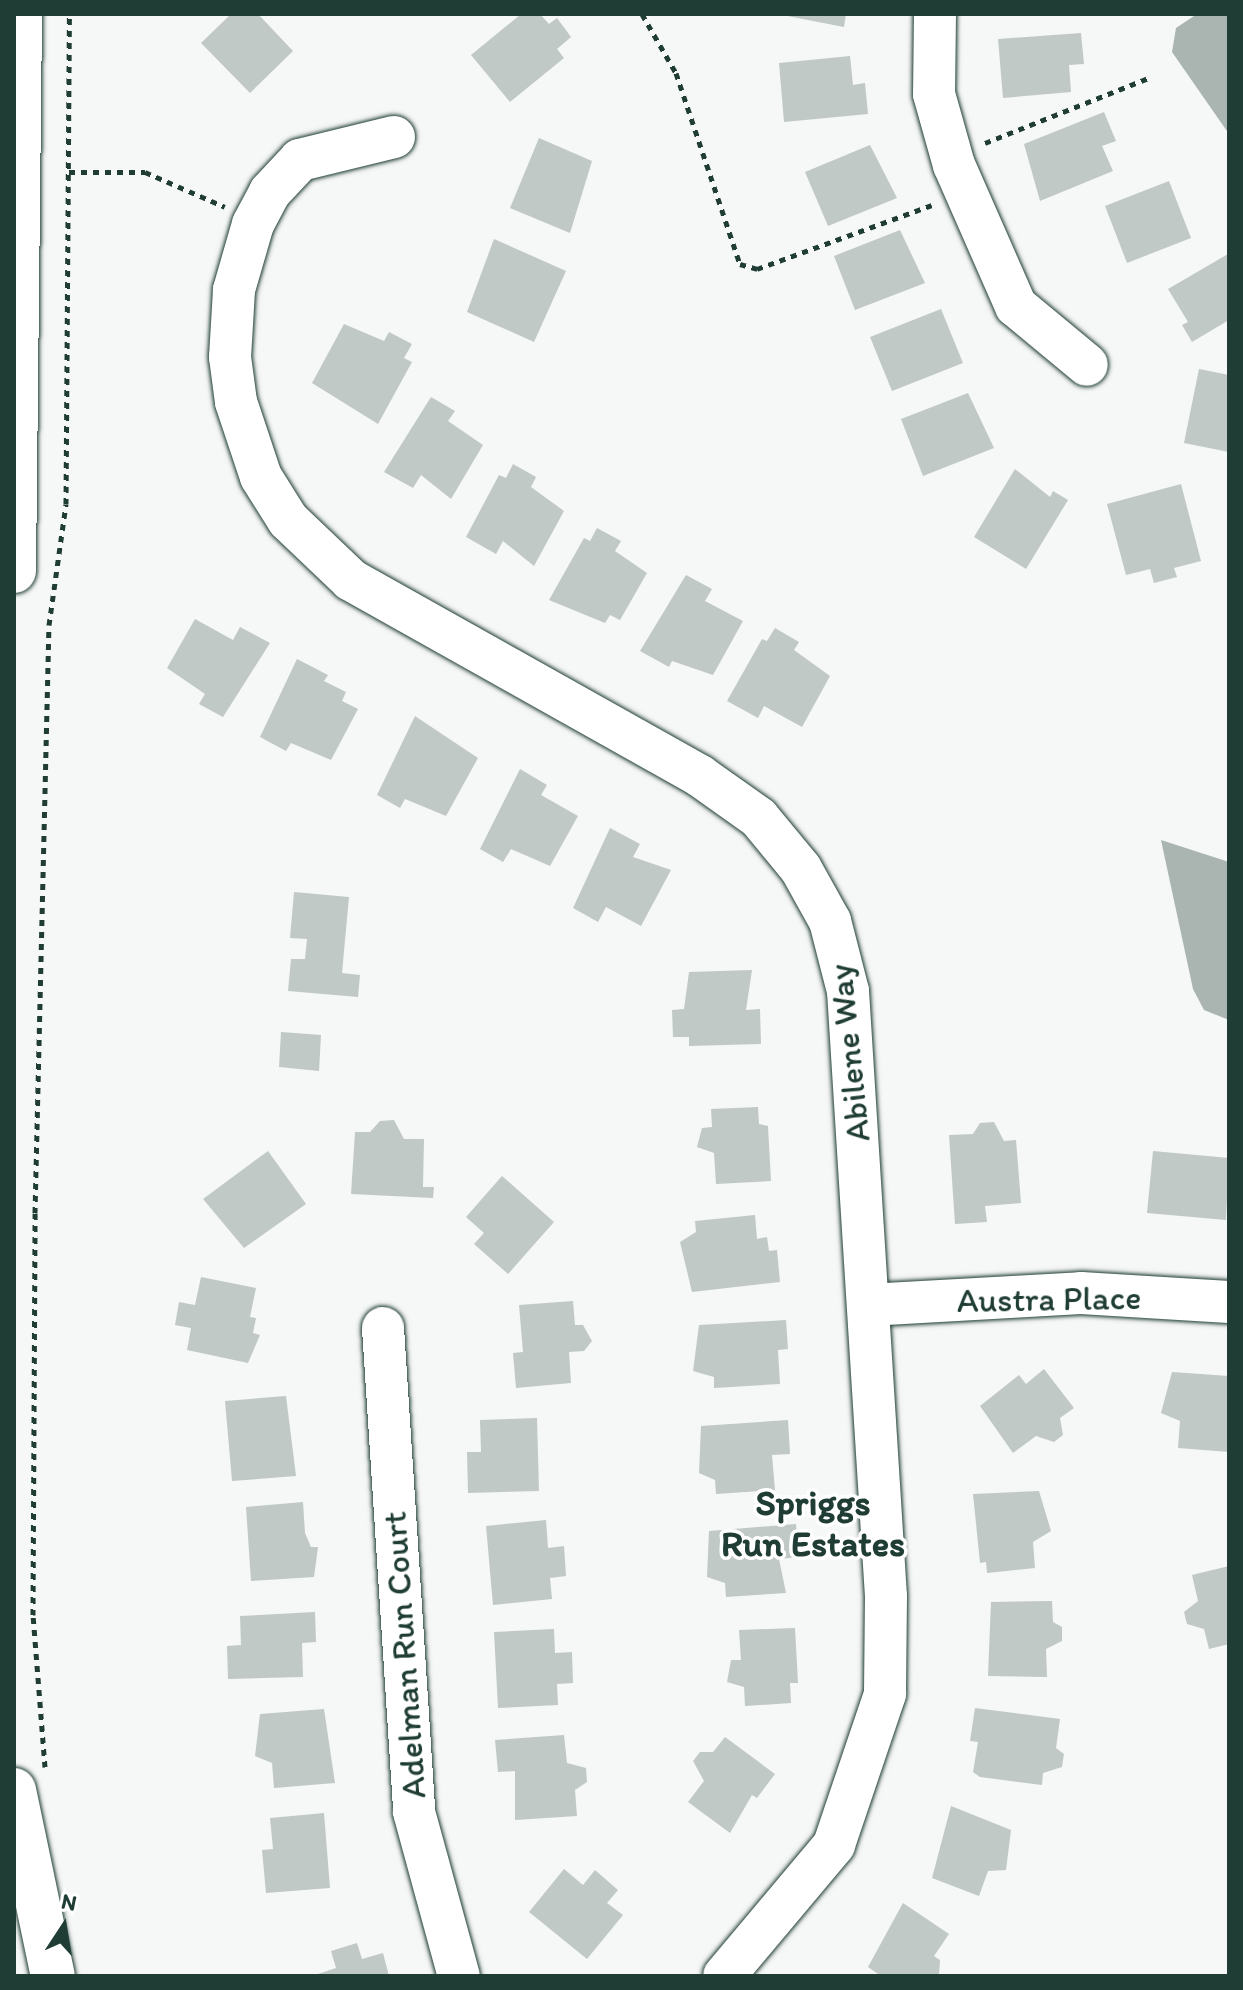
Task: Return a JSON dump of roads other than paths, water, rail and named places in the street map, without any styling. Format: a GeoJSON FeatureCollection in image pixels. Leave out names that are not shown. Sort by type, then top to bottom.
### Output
{"type":"FeatureCollection","features":[{"type":"Feature","properties":{"kind":"main road"},"geometry":{"type":"LineString","coordinates":[[14,571],[20,14]]}},
{"type":"Feature","properties":{"kind":"main road"},"geometry":{"type":"LineString","coordinates":[[30,1786],[53,1976]]}},
{"type":"Feature","properties":{"kind":"street"},"geometry":{"type":"LineString","coordinates":[[935,14],[934,94],[959,177],[1016,306],[1087,365]]}},
{"type":"Feature","properties":{"kind":"street","name":"Abilene Way"},"geometry":{"type":"LineString","coordinates":[[394,137],[300,160],[270,192],[249,233],[231,309],[230,357],[236,402],[261,477],[288,520],[351,580],[723,790],[759,818],[801,869],[830,921],[848,991],[889,1651],[885,1694],[834,1845],[724,1976]]}},
{"type":"Feature","properties":{"kind":"street","name":"Austra Place"},"geometry":{"type":"LineString","coordinates":[[868,1305],[1081,1293],[1229,1302]]}},
{"type":"Feature","properties":{"kind":"street","name":"Adelman Run Court"},"geometry":{"type":"LineString","coordinates":[[383,1328],[414,1812],[459,1976]]}},
{"type":"Feature","properties":{"kind":"district","name":"Spriggs Run Estates"},"geometry":{"type":"Point","coordinates":[813,1522]}}]}
